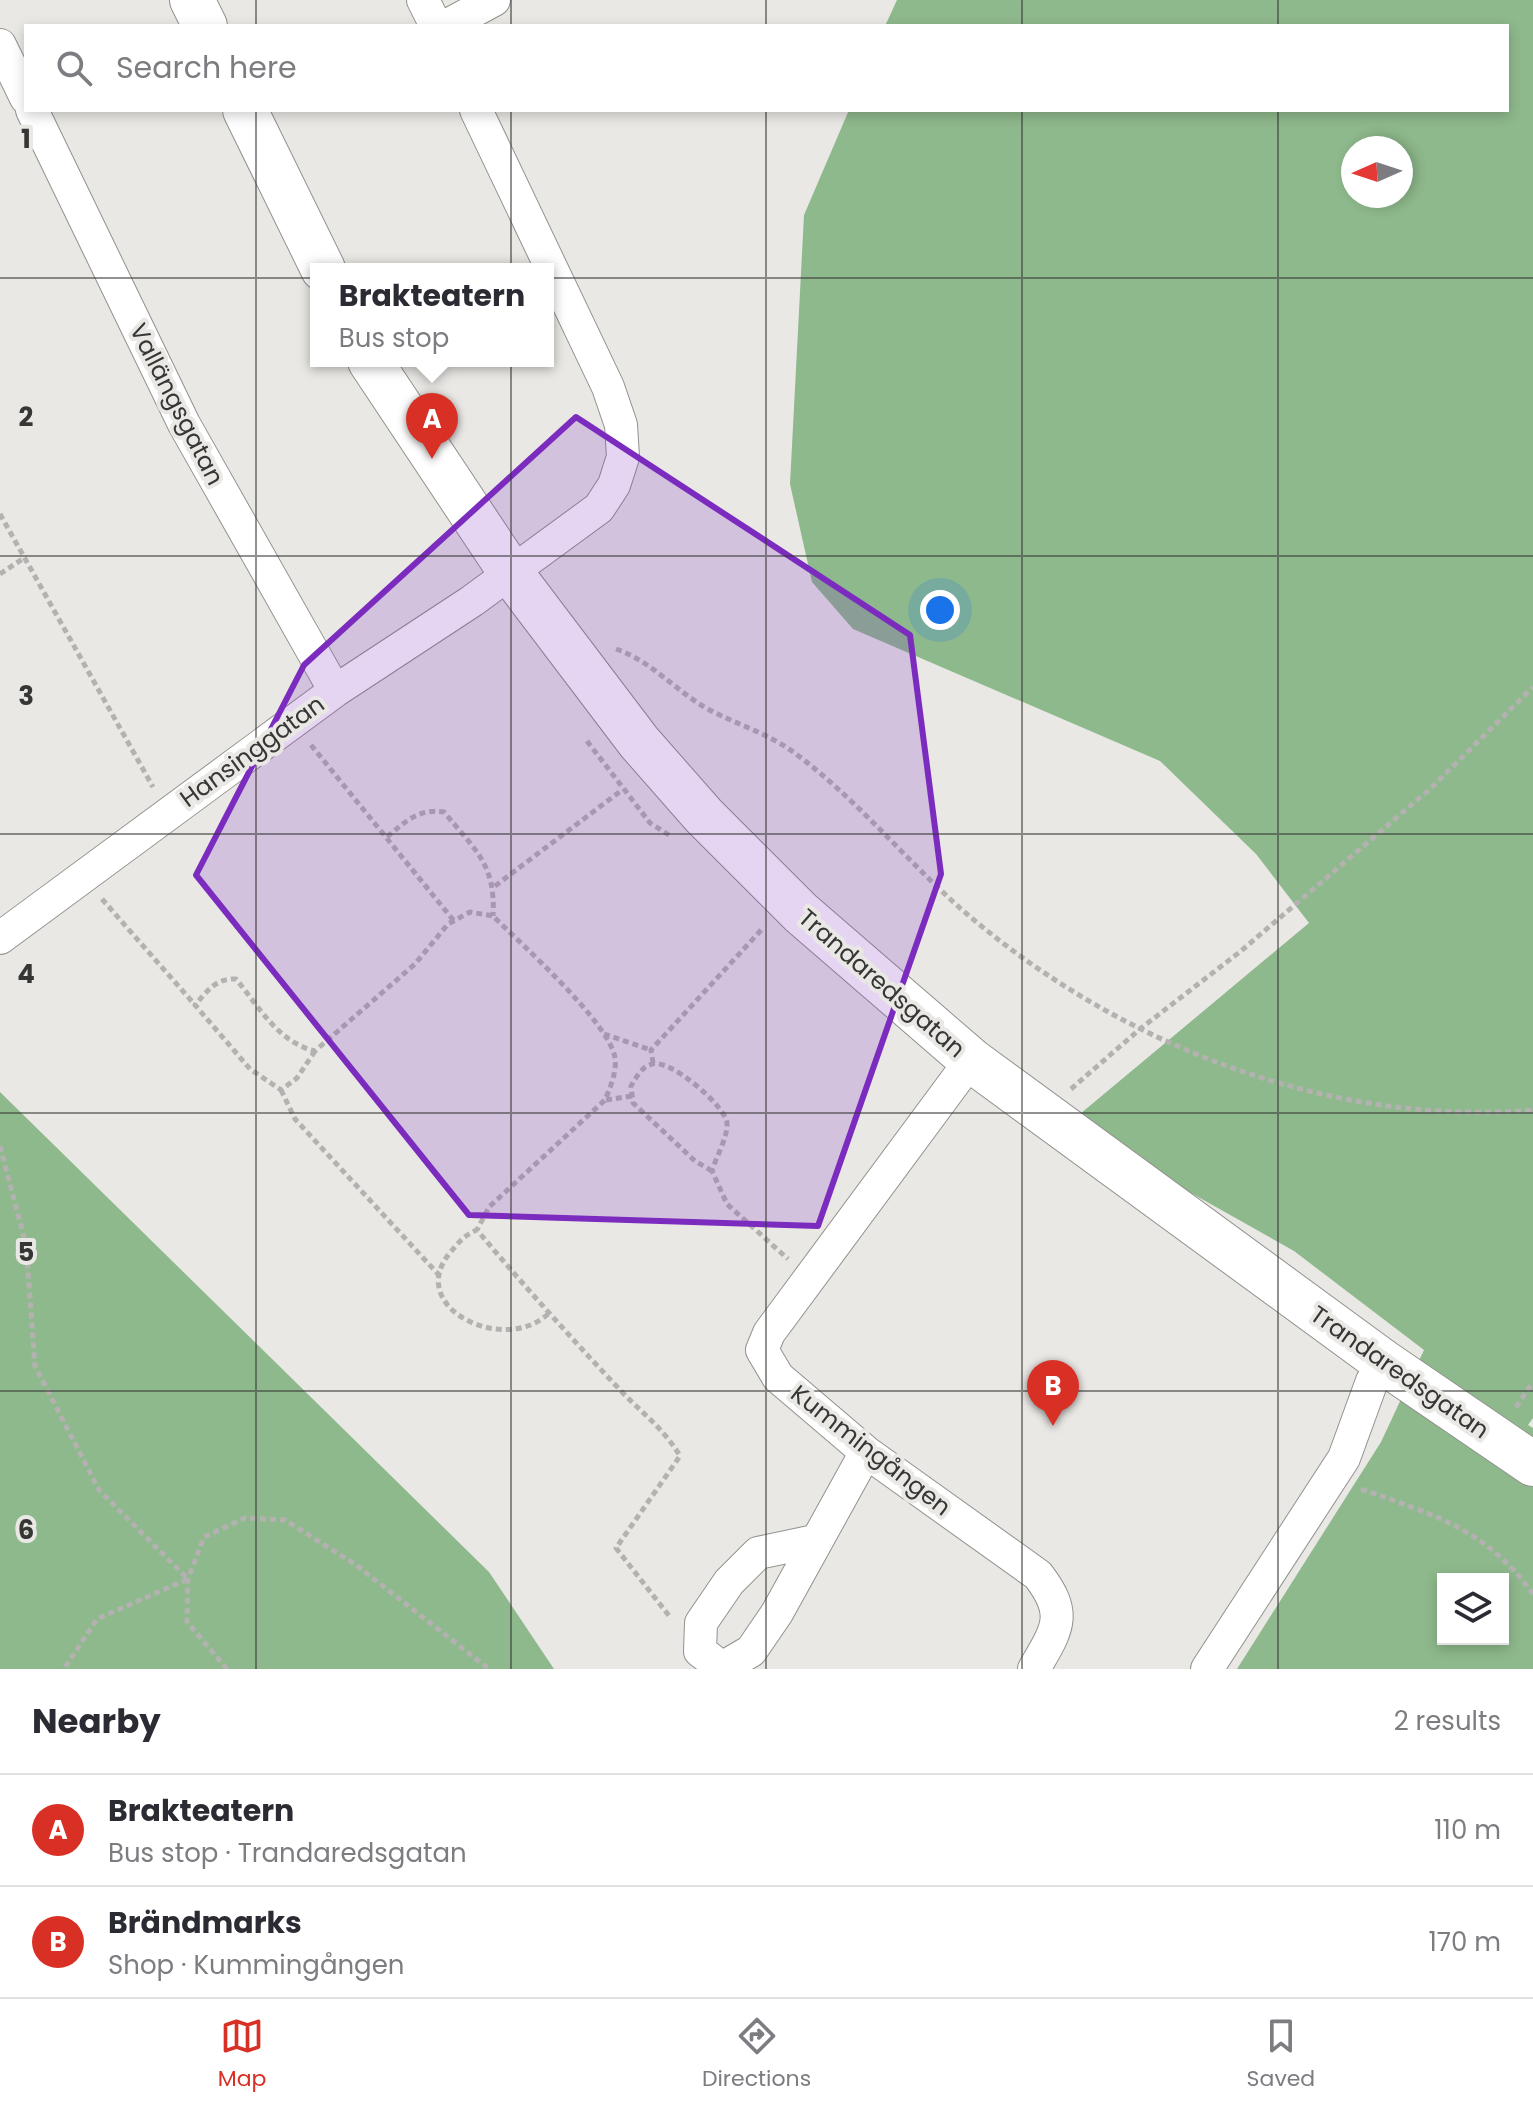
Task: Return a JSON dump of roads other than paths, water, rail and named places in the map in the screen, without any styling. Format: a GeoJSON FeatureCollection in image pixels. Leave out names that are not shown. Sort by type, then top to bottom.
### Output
{"type":"FeatureCollection","features":[{"type":"Feature","properties":{"kind":"street"},"geometry":{"type":"LineString","coordinates":[[192,0],[204,24]]}},
{"type":"Feature","properties":{"kind":"street"},"geometry":{"type":"LineString","coordinates":[[423,0],[435,24]]}},
{"type":"Feature","properties":{"kind":"street"},"geometry":{"type":"LineString","coordinates":[[450,24],[494,0]]}},
{"type":"Feature","properties":{"kind":"street"},"geometry":{"type":"LineString","coordinates":[[0,45],[24,94]]}},
{"type":"Feature","properties":{"kind":"street","name":"Vallängsgatan"},"geometry":{"type":"LineString","coordinates":[[33,112],[184,424],[335,691]]}},
{"type":"Feature","properties":{"kind":"street"},"geometry":{"type":"LineString","coordinates":[[246,112],[320,263]]}},
{"type":"Feature","properties":{"kind":"street","name":"Hansinggatan"},"geometry":{"type":"LineString","coordinates":[[477,112],[549,263]]}},
{"type":"Feature","properties":{"kind":"street","name":"Hansinggatan"},"geometry":{"type":"LineString","coordinates":[[0,938],[335,691],[511,573],[599,508],[614,485],[623,457],[621,425],[608,387],[554,274]]}},
{"type":"Feature","properties":{"kind":"street","name":"Trandaredsgatan"},"geometry":{"type":"LineString","coordinates":[[374,367],[511,573],[639,742],[704,816],[801,913],[971,1060],[1385,1363],[1533,1464]]}},
{"type":"Feature","properties":{"kind":"street","name":"Kummingången"},"geometry":{"type":"LineString","coordinates":[[971,1060],[769,1333],[762,1350],[778,1377],[866,1452],[1038,1575],[1055,1598],[1058,1628],[1034,1669]]}},
{"type":"Feature","properties":{"kind":"street"},"geometry":{"type":"LineString","coordinates":[[1207,1669],[1344,1458],[1372,1381],[1385,1363]]}},
{"type":"Feature","properties":{"kind":"street"},"geometry":{"type":"LineString","coordinates":[[815,1541],[758,1553],[729,1582],[701,1623],[700,1651],[722,1668],[751,1651],[777,1613],[866,1452]]}},
{"type":"Feature","properties":{"kind":"place","name":"Brakteatern"},"geometry":{"type":"Point","coordinates":[432,459]}},
{"type":"Feature","properties":{"kind":"place","name":"Brändmarks"},"geometry":{"type":"Point","coordinates":[1053,1426]}}]}
